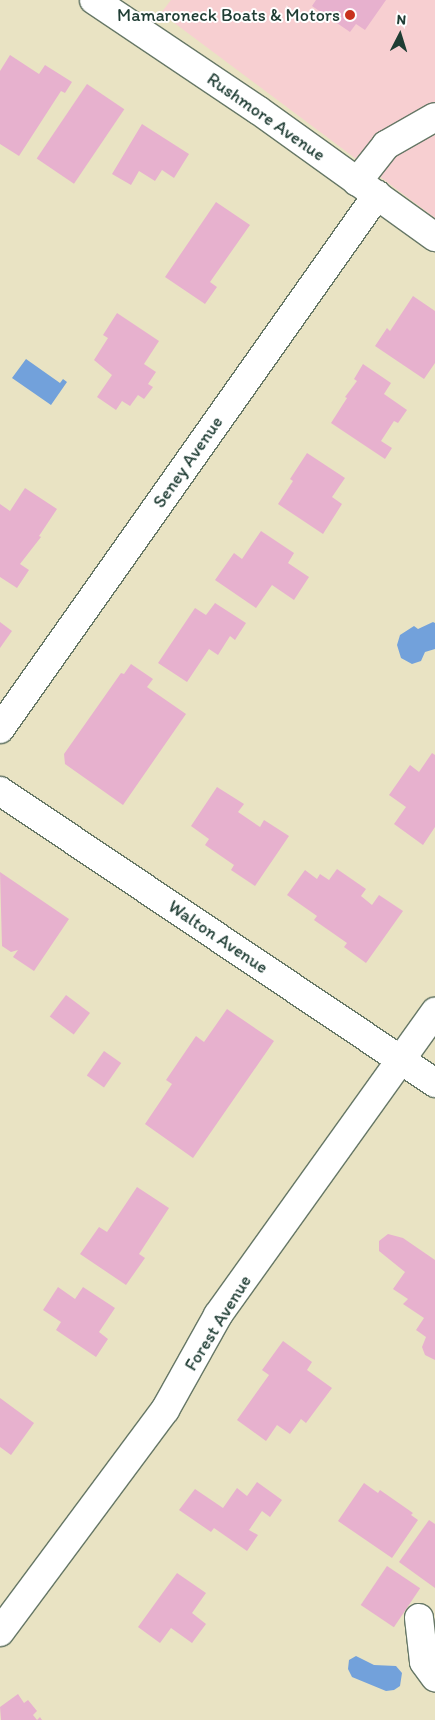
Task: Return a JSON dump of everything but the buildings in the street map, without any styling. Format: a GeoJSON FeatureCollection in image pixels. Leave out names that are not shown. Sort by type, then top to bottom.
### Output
{"type":"FeatureCollection","features":[{"type":"Feature","properties":{"kind":"street","name":"Rushmore Avenue"},"geometry":{"type":"LineString","coordinates":[[94,0],[258,110],[435,237]]}},
{"type":"Feature","properties":{"kind":"street","name":"Seney Avenue"},"geometry":{"type":"LineString","coordinates":[[0,729],[367,189],[386,145],[435,117]]}},
{"type":"Feature","properties":{"kind":"street","name":"Walton Avenue"},"geometry":{"type":"LineString","coordinates":[[0,791],[435,1083]]}},
{"type":"Feature","properties":{"kind":"street","name":"Forest Avenue"},"geometry":{"type":"LineString","coordinates":[[0,1632],[166,1410],[218,1315],[435,1012]]}},
{"type":"Feature","properties":{"kind":"street"},"geometry":{"type":"LineString","coordinates":[[418,1618],[424,1662],[435,1677]]}},
{"type":"Feature","properties":{"kind":"shaded area"},"geometry":{"type":"Polygon","coordinates":[[[171,0],[435,0],[435,218],[161,13],[171,0]]]}},
{"type":"Feature","properties":{"kind":"water"},"geometry":{"type":"Polygon","coordinates":[[[26,359],[60,383],[63,379],[67,382],[51,405],[12,378],[26,359]]]}},
{"type":"Feature","properties":{"kind":"water"},"geometry":{"type":"Polygon","coordinates":[[[433,622],[435,623],[435,649],[425,652],[421,661],[412,664],[401,658],[397,645],[400,635],[414,626],[418,629],[433,622]]]}},
{"type":"Feature","properties":{"kind":"water"},"geometry":{"type":"Polygon","coordinates":[[[356,1656],[374,1665],[396,1666],[402,1673],[400,1686],[394,1690],[386,1691],[352,1677],[348,1669],[349,1660],[356,1656]]]}},
{"type":"Feature","properties":{"kind":"place","name":"Mamaroneck Boats & Motors"},"geometry":{"type":"Point","coordinates":[350,15]}}]}
